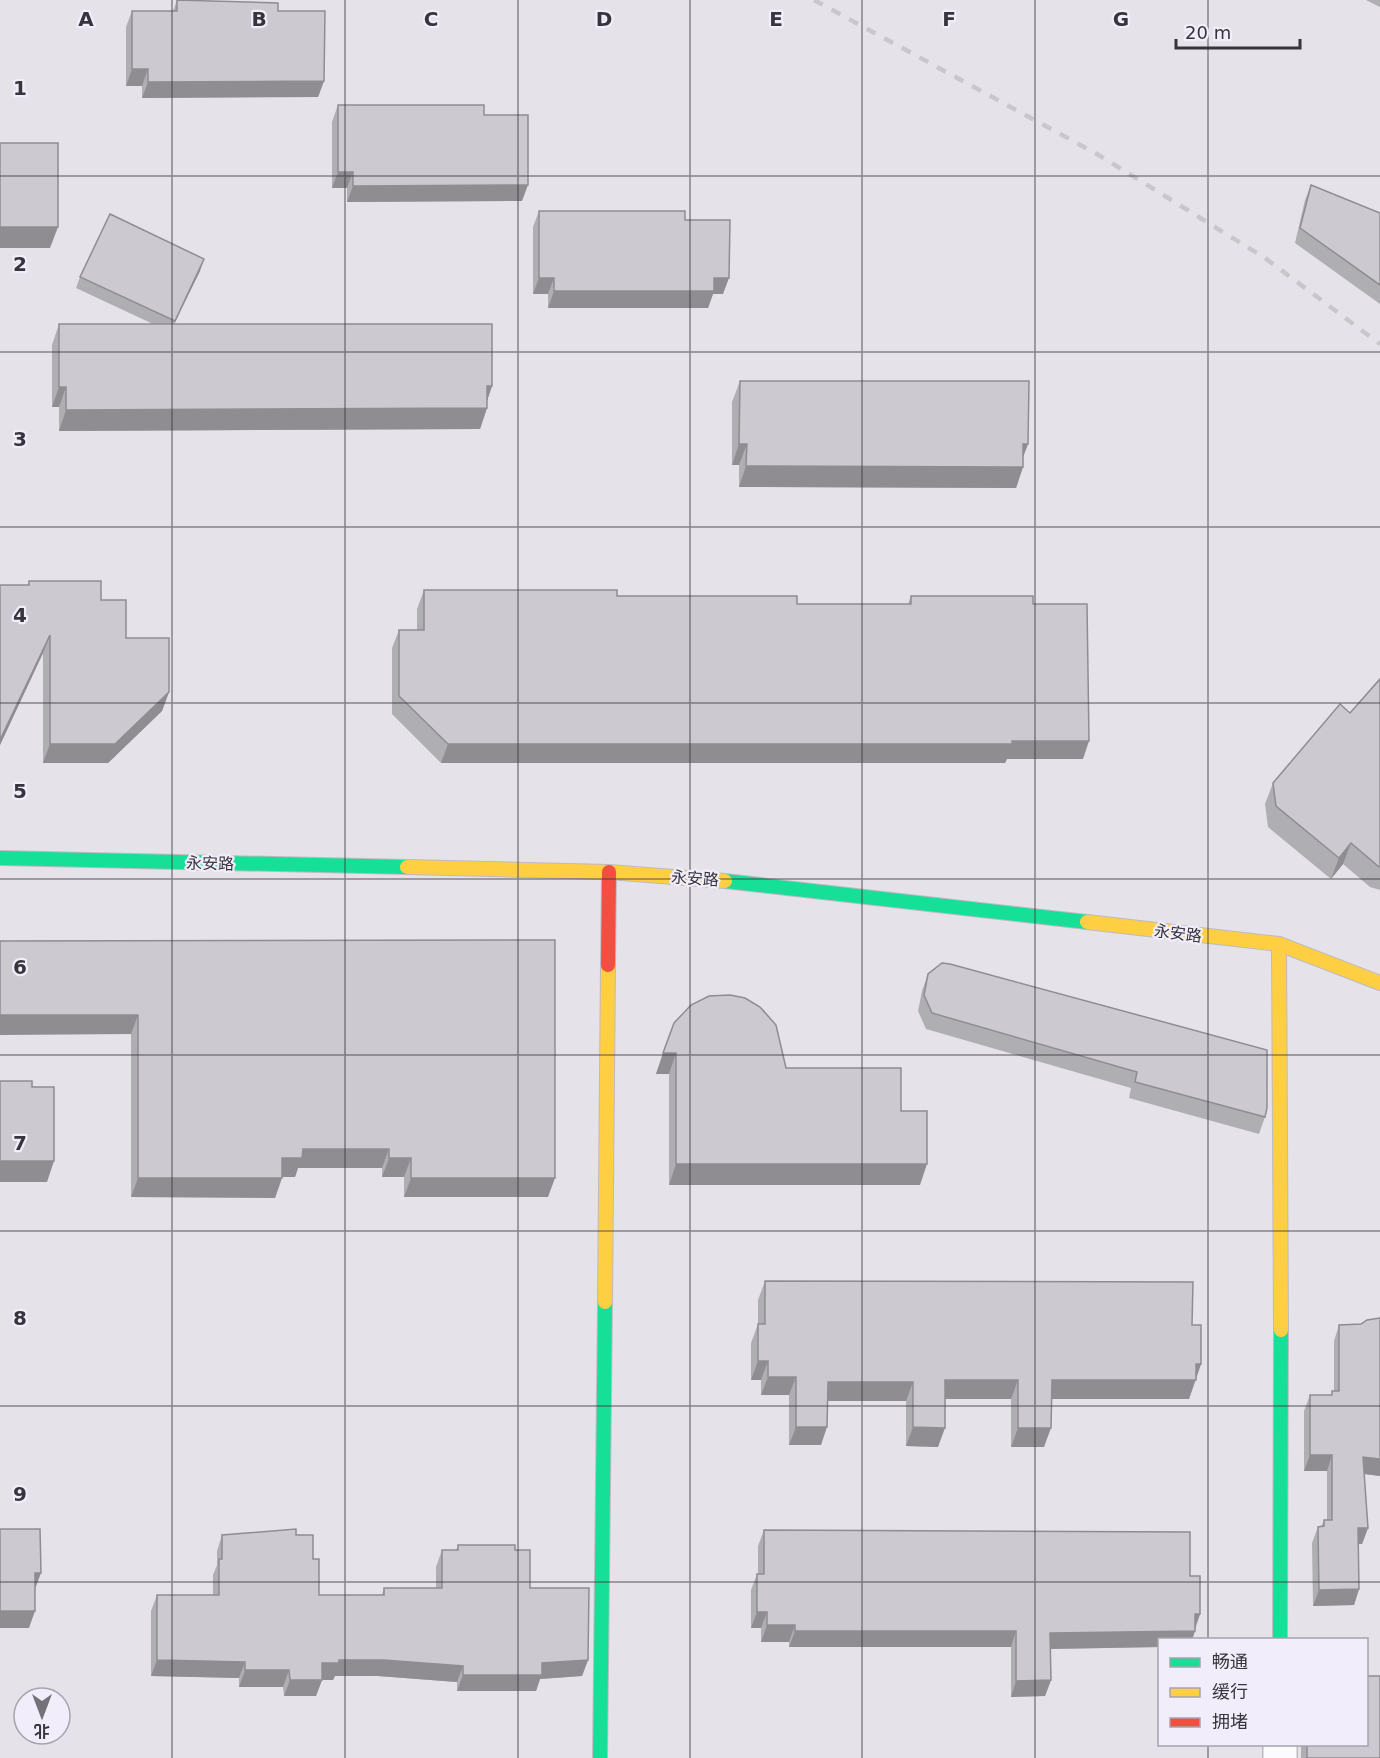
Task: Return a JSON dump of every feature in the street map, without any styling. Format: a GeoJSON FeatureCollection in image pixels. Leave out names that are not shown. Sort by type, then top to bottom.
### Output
{"type":"FeatureCollection","features":[{"type":"Feature","properties":{"kind":"street","name":"永安路"},"geometry":{"type":"LineString","coordinates":[[0,858],[609,872],[744,882],[1279,944],[1380,983]]}},
{"type":"Feature","properties":{"kind":"street"},"geometry":{"type":"LineString","coordinates":[[600,1758],[609,872]]}},
{"type":"Feature","properties":{"kind":"street"},"geometry":{"type":"LineString","coordinates":[[1279,944],[1280,1638]]}},
{"type":"Feature","properties":{"kind":"building"},"geometry":{"type":"Polygon","coordinates":[[[177,0],[278,3],[278,11],[325,11],[324,81],[148,82],[148,69],[132,69],[132,11],[177,11],[177,0]]]}},
{"type":"Feature","properties":{"kind":"building"},"geometry":{"type":"Polygon","coordinates":[[[338,105],[484,105],[484,115],[528,115],[528,185],[353,186],[353,172],[338,172],[338,105]]]}},
{"type":"Feature","properties":{"kind":"building"},"geometry":{"type":"Polygon","coordinates":[[[0,143],[58,143],[58,227],[0,227],[0,143]]]}},
{"type":"Feature","properties":{"kind":"building"},"geometry":{"type":"Polygon","coordinates":[[[1311,185],[1380,213],[1380,285],[1300,228],[1311,185]]]}},
{"type":"Feature","properties":{"kind":"building"},"geometry":{"type":"Polygon","coordinates":[[[539,211],[685,211],[685,220],[730,220],[729,278],[714,278],[714,291],[554,291],[554,278],[539,278],[539,211]]]}},
{"type":"Feature","properties":{"kind":"building"},"geometry":{"type":"Polygon","coordinates":[[[110,214],[204,259],[175,321],[80,277],[110,214]]]}},
{"type":"Feature","properties":{"kind":"building"},"geometry":{"type":"Polygon","coordinates":[[[59,324],[492,324],[492,386],[487,386],[487,408],[66,410],[66,387],[59,387],[59,324]]]}},
{"type":"Feature","properties":{"kind":"building"},"geometry":{"type":"Polygon","coordinates":[[[740,381],[1029,381],[1028,444],[1023,444],[1023,467],[746,466],[747,444],[739,444],[740,381]]]}},
{"type":"Feature","properties":{"kind":"building"},"geometry":{"type":"Polygon","coordinates":[[[29,581],[101,581],[101,600],[126,600],[126,638],[169,638],[169,692],[115,744],[50,744],[50,635],[0,740],[0,585],[29,585],[29,581]]]}},
{"type":"Feature","properties":{"kind":"building"},"geometry":{"type":"Polygon","coordinates":[[[424,590],[617,590],[617,596],[797,596],[797,604],[911,604],[911,596],[1033,596],[1033,604],[1087,604],[1089,741],[1012,741],[1012,744],[448,744],[399,696],[399,630],[424,630],[424,590]]]}},
{"type":"Feature","properties":{"kind":"building"},"geometry":{"type":"Polygon","coordinates":[[[1380,679],[1380,867],[1351,843],[1339,858],[1276,806],[1273,783],[1340,704],[1350,713],[1380,679]]]}},
{"type":"Feature","properties":{"kind":"building"},"geometry":{"type":"Polygon","coordinates":[[[555,940],[555,1178],[411,1178],[411,1158],[389,1158],[389,1149],[303,1149],[302,1158],[282,1158],[282,1178],[138,1178],[138,1015],[0,1015],[0,941],[555,940]]]}},
{"type":"Feature","properties":{"kind":"building"},"geometry":{"type":"Polygon","coordinates":[[[942,963],[1267,1050],[1265,1117],[1135,1082],[1137,1072],[932,1013],[924,995],[928,974],[942,963]]]}},
{"type":"Feature","properties":{"kind":"building"},"geometry":{"type":"Polygon","coordinates":[[[730,995],[745,998],[760,1007],[776,1025],[786,1068],[901,1068],[901,1111],[927,1111],[927,1164],[676,1164],[676,1053],[663,1053],[674,1023],[691,1005],[709,996],[730,995]]]}},
{"type":"Feature","properties":{"kind":"building"},"geometry":{"type":"Polygon","coordinates":[[[0,1081],[32,1081],[32,1087],[54,1087],[54,1161],[0,1161],[0,1081]]]}},
{"type":"Feature","properties":{"kind":"building"},"geometry":{"type":"Polygon","coordinates":[[[765,1281],[1193,1282],[1192,1325],[1201,1325],[1201,1364],[1196,1364],[1196,1380],[1052,1380],[1051,1428],[1018,1428],[1018,1380],[945,1380],[945,1428],[913,1427],[913,1382],[828,1382],[827,1427],[796,1427],[796,1377],[768,1377],[768,1361],[758,1361],[758,1324],[765,1324],[765,1281]]]}},
{"type":"Feature","properties":{"kind":"building"},"geometry":{"type":"Polygon","coordinates":[[[1380,1318],[1380,1459],[1363,1457],[1368,1528],[1358,1528],[1359,1589],[1319,1590],[1318,1527],[1324,1526],[1324,1520],[1332,1520],[1332,1455],[1310,1455],[1310,1395],[1332,1395],[1332,1391],[1339,1391],[1339,1325],[1361,1324],[1367,1320],[1380,1318]]]}},
{"type":"Feature","properties":{"kind":"building"},"geometry":{"type":"Polygon","coordinates":[[[0,1529],[40,1529],[41,1573],[35,1573],[35,1611],[0,1611],[0,1529]]]}},
{"type":"Feature","properties":{"kind":"building"},"geometry":{"type":"Polygon","coordinates":[[[296,1529],[296,1535],[313,1535],[313,1559],[319,1559],[319,1595],[384,1595],[384,1588],[442,1588],[442,1550],[458,1550],[458,1545],[515,1545],[515,1550],[530,1550],[530,1588],[589,1588],[588,1660],[542,1663],[542,1675],[463,1675],[463,1666],[384,1660],[339,1660],[339,1663],[322,1663],[322,1680],[290,1680],[289,1670],[245,1670],[245,1662],[157,1660],[157,1595],[219,1595],[222,1535],[296,1529]]]}},
{"type":"Feature","properties":{"kind":"building"},"geometry":{"type":"Polygon","coordinates":[[[764,1530],[1190,1532],[1190,1576],[1200,1576],[1200,1614],[1195,1614],[1195,1631],[1050,1633],[1051,1680],[1016,1681],[1016,1631],[795,1631],[795,1625],[767,1625],[767,1612],[757,1612],[757,1574],[764,1574],[764,1530]]]}},
{"type":"Feature","properties":{"kind":"building"},"geometry":{"type":"Polygon","coordinates":[[[1368,1676],[1380,1676],[1380,1758],[1307,1758],[1307,1746],[1368,1746],[1368,1676]]]}},
{"type":"Feature","properties":{"kind":"railway"},"geometry":{"type":"LineString","coordinates":[[814,0],[1097,154],[1265,258],[1380,344]]}},
{"type":"Feature","properties":{"kind":"traffic: fast"},"geometry":{"type":"LineString","coordinates":[[0,858],[407,867]]}},
{"type":"Feature","properties":{"kind":"traffic: fast"},"geometry":{"type":"LineString","coordinates":[[725,881],[1087,922]]}},
{"type":"Feature","properties":{"kind":"traffic: fast"},"geometry":{"type":"LineString","coordinates":[[600,1758],[605,1302]]}},
{"type":"Feature","properties":{"kind":"traffic: fast"},"geometry":{"type":"LineString","coordinates":[[1280,1638],[1281,1330]]}},
{"type":"Feature","properties":{"kind":"traffic: slow"},"geometry":{"type":"LineString","coordinates":[[407,867],[609,872],[725,881]]}},
{"type":"Feature","properties":{"kind":"traffic: slow"},"geometry":{"type":"LineString","coordinates":[[1087,922],[1279,944],[1380,983]]}},
{"type":"Feature","properties":{"kind":"traffic: slow"},"geometry":{"type":"LineString","coordinates":[[1279,944],[1281,1330]]}},
{"type":"Feature","properties":{"kind":"traffic: slow"},"geometry":{"type":"LineString","coordinates":[[605,1302],[608,965]]}},
{"type":"Feature","properties":{"kind":"traffic: jam"},"geometry":{"type":"LineString","coordinates":[[608,965],[609,872]]}}]}
